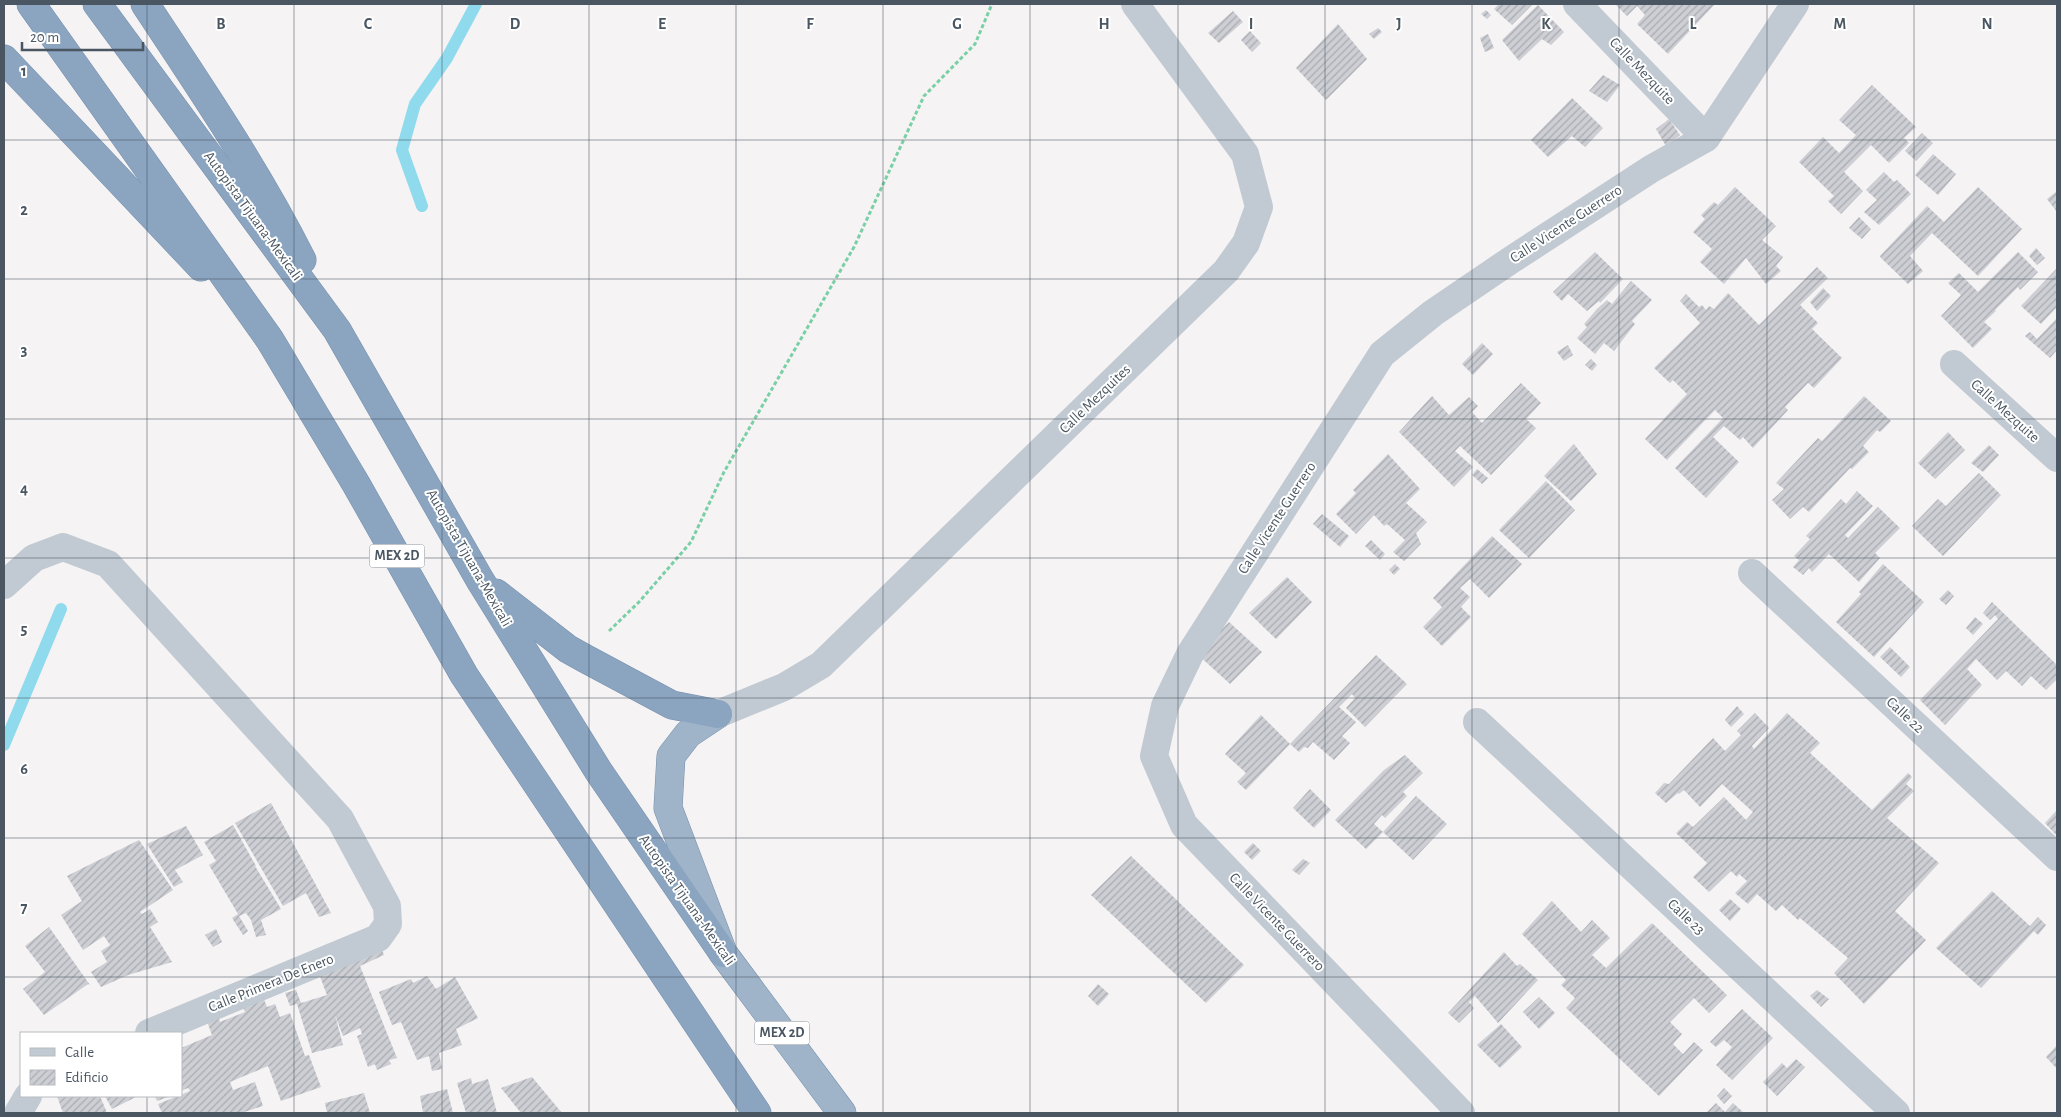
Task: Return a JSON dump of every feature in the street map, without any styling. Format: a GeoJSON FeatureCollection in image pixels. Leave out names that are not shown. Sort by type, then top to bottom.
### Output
{"type":"FeatureCollection","features":[{"type":"Feature","properties":{"kind":"highway","name":"MEX 2D"},"geometry":{"type":"LineString","coordinates":[[31,4],[270,340],[356,484],[464,674],[757,1113]]}},
{"type":"Feature","properties":{"kind":"highway","name":"Autopista Tijuana-Mexicali"},"geometry":{"type":"LineString","coordinates":[[97,4],[337,330],[480,580],[599,772],[723,953],[842,1113]]}},
{"type":"Feature","properties":{"kind":"highway"},"geometry":{"type":"LineString","coordinates":[[145,4],[206,95],[283,223],[337,330]]}},
{"type":"Feature","properties":{"kind":"highway"},"geometry":{"type":"LineString","coordinates":[[4,59],[270,340]]}},
{"type":"Feature","properties":{"kind":"highway"},"geometry":{"type":"LineString","coordinates":[[480,580],[568,649],[672,705],[718,714]]}},
{"type":"Feature","properties":{"kind":"highway"},"geometry":{"type":"LineString","coordinates":[[718,714],[688,734],[671,756],[668,808],[723,953]]}},
{"type":"Feature","properties":{"kind":"street","name":"Calle Mezquites"},"geometry":{"type":"LineString","coordinates":[[718,714],[784,688],[821,665],[1226,272],[1246,242],[1259,207],[1245,154],[1135,4]]}},
{"type":"Feature","properties":{"kind":"street","name":"Calle Mezquite"},"geometry":{"type":"LineString","coordinates":[[1577,4],[1706,138]]}},
{"type":"Feature","properties":{"kind":"street","name":"Calle Vicente Guerrero"},"geometry":{"type":"LineString","coordinates":[[1461,1113],[1184,825],[1154,756],[1165,706],[1190,654],[1382,354],[1433,312],[1511,260],[1650,169],[1706,138],[1795,4]]}},
{"type":"Feature","properties":{"kind":"street","name":"Calle Mezquite"},"geometry":{"type":"LineString","coordinates":[[1954,364],[2057,458]]}},
{"type":"Feature","properties":{"kind":"street","name":"Calle Primera De Enero"},"geometry":{"type":"LineString","coordinates":[[4,585],[34,558],[63,547],[108,564],[340,819],[387,906],[388,924],[378,938],[151,1032]]}},
{"type":"Feature","properties":{"kind":"street","name":"Calle 22"},"geometry":{"type":"LineString","coordinates":[[1752,573],[2057,858]]}},
{"type":"Feature","properties":{"kind":"street","name":"Calle 23"},"geometry":{"type":"LineString","coordinates":[[1477,722],[1896,1113]]}},
{"type":"Feature","properties":{"kind":"street"},"geometry":{"type":"LineString","coordinates":[[18,1113],[27,1097]]}},
{"type":"Feature","properties":{"kind":"path"},"geometry":{"type":"LineString","coordinates":[[586,659],[614,624],[640,602],[691,542],[724,472],[854,247],[924,96],[975,44],[992,4]]}},
{"type":"Feature","properties":{"kind":"building"},"geometry":{"type":"Polygon","coordinates":[[[1499,4],[1533,4],[1512,25],[1494,9],[1499,4]]]}},
{"type":"Feature","properties":{"kind":"building"},"geometry":{"type":"Polygon","coordinates":[[[1615,4],[1715,4],[1668,54],[1637,24],[1645,15],[1637,6],[1627,16],[1615,4]]]}},
{"type":"Feature","properties":{"kind":"building"},"geometry":{"type":"Polygon","coordinates":[[[1538,5],[1564,32],[1551,45],[1542,39],[1519,61],[1502,40],[1538,5]]]}},
{"type":"Feature","properties":{"kind":"building"},"geometry":{"type":"Polygon","coordinates":[[[1486,10],[1491,15],[1487,19],[1481,14],[1486,10]]]}},
{"type":"Feature","properties":{"kind":"building"},"geometry":{"type":"Polygon","coordinates":[[[1233,11],[1243,22],[1219,43],[1208,33],[1233,11]]]}},
{"type":"Feature","properties":{"kind":"building"},"geometry":{"type":"Polygon","coordinates":[[[1338,24],[1367,59],[1326,100],[1296,68],[1338,24]]]}},
{"type":"Feature","properties":{"kind":"building"},"geometry":{"type":"Polygon","coordinates":[[[1378,28],[1382,32],[1374,39],[1369,34],[1378,28]]]}},
{"type":"Feature","properties":{"kind":"building"},"geometry":{"type":"Polygon","coordinates":[[[1250,31],[1261,43],[1252,52],[1241,40],[1250,31]]]}},
{"type":"Feature","properties":{"kind":"building"},"geometry":{"type":"Polygon","coordinates":[[[1488,34],[1494,48],[1485,52],[1480,38],[1488,34]]]}},
{"type":"Feature","properties":{"kind":"building"},"geometry":{"type":"Polygon","coordinates":[[[1603,75],[1620,85],[1607,102],[1589,91],[1603,75]]]}},
{"type":"Feature","properties":{"kind":"building"},"geometry":{"type":"Polygon","coordinates":[[[1872,85],[1916,127],[1904,138],[1909,143],[1889,163],[1871,145],[1844,172],[1863,191],[1841,214],[1828,201],[1834,196],[1799,162],[1823,137],[1839,153],[1856,135],[1839,120],[1872,85]]]}},
{"type":"Feature","properties":{"kind":"building"},"geometry":{"type":"Polygon","coordinates":[[[1572,98],[1603,128],[1585,147],[1572,136],[1548,157],[1531,140],[1572,98]]]}},
{"type":"Feature","properties":{"kind":"building"},"geometry":{"type":"Polygon","coordinates":[[[1669,119],[1680,135],[1666,146],[1656,129],[1669,119]]]}},
{"type":"Feature","properties":{"kind":"building"},"geometry":{"type":"Polygon","coordinates":[[[1922,133],[1933,143],[1916,161],[1905,151],[1922,133]]]}},
{"type":"Feature","properties":{"kind":"building"},"geometry":{"type":"Polygon","coordinates":[[[1933,154],[1956,174],[1938,195],[1915,175],[1933,154]]]}},
{"type":"Feature","properties":{"kind":"building"},"geometry":{"type":"Polygon","coordinates":[[[1884,172],[1894,182],[1897,180],[1911,194],[1879,225],[1864,212],[1877,200],[1866,190],[1884,172]]]}},
{"type":"Feature","properties":{"kind":"building"},"geometry":{"type":"Polygon","coordinates":[[[1735,187],[1776,226],[1762,240],[1783,257],[1776,266],[1781,271],[1766,284],[1746,258],[1724,284],[1700,262],[1712,249],[1693,232],[1705,219],[1701,215],[1714,202],[1718,205],[1735,187]]]}},
{"type":"Feature","properties":{"kind":"building"},"geometry":{"type":"Polygon","coordinates":[[[1978,187],[2022,229],[1978,276],[1932,233],[1910,256],[1923,271],[1908,284],[1881,258],[1880,256],[1927,206],[1944,222],[1978,187]]]}},
{"type":"Feature","properties":{"kind":"building"},"geometry":{"type":"Polygon","coordinates":[[[2057,191],[2057,212],[2047,199],[2057,191]]]}},
{"type":"Feature","properties":{"kind":"building"},"geometry":{"type":"Polygon","coordinates":[[[1859,217],[1871,229],[1862,239],[1849,228],[1859,217]]]}},
{"type":"Feature","properties":{"kind":"building"},"geometry":{"type":"Polygon","coordinates":[[[2036,248],[2045,258],[2037,265],[2029,256],[2036,248]]]}},
{"type":"Feature","properties":{"kind":"building"},"geometry":{"type":"Polygon","coordinates":[[[1595,252],[1623,279],[1600,303],[1599,301],[1587,311],[1568,294],[1562,301],[1553,292],[1595,252]]]}},
{"type":"Feature","properties":{"kind":"building"},"geometry":{"type":"Polygon","coordinates":[[[2018,252],[2038,272],[2020,290],[2018,287],[1984,322],[1992,329],[1973,348],[1941,316],[1961,295],[1948,283],[1959,273],[1978,292],[2018,252]]]}},
{"type":"Feature","properties":{"kind":"building"},"geometry":{"type":"Polygon","coordinates":[[[1817,267],[1828,278],[1800,305],[1818,323],[1812,329],[1842,358],[1814,388],[1808,383],[1785,407],[1788,410],[1753,448],[1743,437],[1740,440],[1724,426],[1713,437],[1739,462],[1706,498],[1675,468],[1723,418],[1715,410],[1667,460],[1645,439],[1687,394],[1673,380],[1670,383],[1654,368],[1700,323],[1680,301],[1686,294],[1699,307],[1702,305],[1706,310],[1709,306],[1714,309],[1728,293],[1759,325],[1817,267]]]}},
{"type":"Feature","properties":{"kind":"building"},"geometry":{"type":"Polygon","coordinates":[[[2057,268],[2057,307],[2041,324],[2021,306],[2057,268]]]}},
{"type":"Feature","properties":{"kind":"building"},"geometry":{"type":"Polygon","coordinates":[[[1631,281],[1652,300],[1632,321],[1635,324],[1614,351],[1604,343],[1595,354],[1577,338],[1587,327],[1584,324],[1597,309],[1607,300],[1612,304],[1631,281]]]}},
{"type":"Feature","properties":{"kind":"building"},"geometry":{"type":"Polygon","coordinates":[[[1823,288],[1831,296],[1817,311],[1810,302],[1823,288]]]}},
{"type":"Feature","properties":{"kind":"building"},"geometry":{"type":"Polygon","coordinates":[[[2057,318],[2057,350],[2050,358],[2025,336],[2030,332],[2037,339],[2057,318]]]}},
{"type":"Feature","properties":{"kind":"building"},"geometry":{"type":"Polygon","coordinates":[[[1482,343],[1493,354],[1473,375],[1462,364],[1482,343]]]}},
{"type":"Feature","properties":{"kind":"building"},"geometry":{"type":"Polygon","coordinates":[[[1568,345],[1573,355],[1564,361],[1557,352],[1568,345]]]}},
{"type":"Feature","properties":{"kind":"building"},"geometry":{"type":"Polygon","coordinates":[[[1591,359],[1597,365],[1592,371],[1585,365],[1591,359]]]}},
{"type":"Feature","properties":{"kind":"building"},"geometry":{"type":"Polygon","coordinates":[[[1521,383],[1541,403],[1526,419],[1536,428],[1491,475],[1460,446],[1455,451],[1473,467],[1454,487],[1399,432],[1432,396],[1449,415],[1469,397],[1478,406],[1472,412],[1482,423],[1521,383]]]}},
{"type":"Feature","properties":{"kind":"building"},"geometry":{"type":"Polygon","coordinates":[[[1864,396],[1891,421],[1880,432],[1877,430],[1863,446],[1869,452],[1852,469],[1850,468],[1809,512],[1803,507],[1790,519],[1772,500],[1784,489],[1776,483],[1818,438],[1822,441],[1864,396]]]}},
{"type":"Feature","properties":{"kind":"building"},"geometry":{"type":"Polygon","coordinates":[[[1948,432],[1965,450],[1935,479],[1918,463],[1948,432]]]}},
{"type":"Feature","properties":{"kind":"building"},"geometry":{"type":"Polygon","coordinates":[[[1574,444],[1597,474],[1571,501],[1544,476],[1574,444]]]}},
{"type":"Feature","properties":{"kind":"building"},"geometry":{"type":"Polygon","coordinates":[[[1989,445],[1999,455],[1983,472],[1971,463],[1989,445]]]}},
{"type":"Feature","properties":{"kind":"building"},"geometry":{"type":"Polygon","coordinates":[[[1388,454],[1420,489],[1406,503],[1427,522],[1416,533],[1421,544],[1404,561],[1393,552],[1405,540],[1387,524],[1384,526],[1374,515],[1356,534],[1336,514],[1356,493],[1353,490],[1388,454]]]}},
{"type":"Feature","properties":{"kind":"building"},"geometry":{"type":"Polygon","coordinates":[[[1477,469],[1488,478],[1482,484],[1472,475],[1477,469]]]}},
{"type":"Feature","properties":{"kind":"building"},"geometry":{"type":"Polygon","coordinates":[[[1979,473],[2001,495],[1943,556],[1912,526],[1938,499],[1946,506],[1979,473]]]}},
{"type":"Feature","properties":{"kind":"building"},"geometry":{"type":"Polygon","coordinates":[[[1546,481],[1575,510],[1529,558],[1499,530],[1546,481]]]}},
{"type":"Feature","properties":{"kind":"building"},"geometry":{"type":"Polygon","coordinates":[[[1857,491],[1873,506],[1845,535],[1848,538],[1878,507],[1900,528],[1875,553],[1880,558],[1859,582],[1829,554],[1812,572],[1809,568],[1803,575],[1793,567],[1799,560],[1794,556],[1810,539],[1806,536],[1841,499],[1846,504],[1857,491]]]}},
{"type":"Feature","properties":{"kind":"building"},"geometry":{"type":"Polygon","coordinates":[[[1322,514],[1349,536],[1340,547],[1313,524],[1322,514]]]}},
{"type":"Feature","properties":{"kind":"building"},"geometry":{"type":"Polygon","coordinates":[[[1492,536],[1522,564],[1489,598],[1470,579],[1460,588],[1470,597],[1461,607],[1471,617],[1442,646],[1423,627],[1442,607],[1433,598],[1492,536]]]}},
{"type":"Feature","properties":{"kind":"building"},"geometry":{"type":"Polygon","coordinates":[[[1371,540],[1385,554],[1380,560],[1365,546],[1371,540]]]}},
{"type":"Feature","properties":{"kind":"building"},"geometry":{"type":"Polygon","coordinates":[[[1395,564],[1400,569],[1394,575],[1389,570],[1395,564]]]}},
{"type":"Feature","properties":{"kind":"building"},"geometry":{"type":"Polygon","coordinates":[[[1883,564],[1924,602],[1874,657],[1836,622],[1861,594],[1859,592],[1883,564]]]}},
{"type":"Feature","properties":{"kind":"building"},"geometry":{"type":"Polygon","coordinates":[[[1287,577],[1312,602],[1276,639],[1249,613],[1287,577]]]}},
{"type":"Feature","properties":{"kind":"building"},"geometry":{"type":"Polygon","coordinates":[[[1948,590],[1954,596],[1946,605],[1939,599],[1948,590]]]}},
{"type":"Feature","properties":{"kind":"building"},"geometry":{"type":"Polygon","coordinates":[[[1992,602],[2057,665],[2057,679],[2046,690],[2031,676],[2022,686],[2006,671],[1997,680],[1976,659],[1967,669],[1982,685],[1945,725],[1920,700],[1998,619],[1995,615],[1990,620],[1983,613],[1992,602]]]}},
{"type":"Feature","properties":{"kind":"building"},"geometry":{"type":"Polygon","coordinates":[[[1975,617],[1983,624],[1973,635],[1966,628],[1975,617]]]}},
{"type":"Feature","properties":{"kind":"building"},"geometry":{"type":"Polygon","coordinates":[[[1229,622],[1262,652],[1230,684],[1197,654],[1229,622]]]}},
{"type":"Feature","properties":{"kind":"building"},"geometry":{"type":"Polygon","coordinates":[[[1890,647],[1910,667],[1901,677],[1880,657],[1890,647]]]}},
{"type":"Feature","properties":{"kind":"building"},"geometry":{"type":"Polygon","coordinates":[[[1376,655],[1407,684],[1365,727],[1346,708],[1355,698],[1352,694],[1339,707],[1356,722],[1342,736],[1350,743],[1334,760],[1313,742],[1308,748],[1304,747],[1299,752],[1290,744],[1376,655]]]}},
{"type":"Feature","properties":{"kind":"building"},"geometry":{"type":"Polygon","coordinates":[[[1737,706],[1744,714],[1731,727],[1725,720],[1737,706]]]}},
{"type":"Feature","properties":{"kind":"building"},"geometry":{"type":"Polygon","coordinates":[[[1755,713],[1769,728],[1752,746],[1754,749],[1787,713],[1820,743],[1810,753],[1872,810],[1908,773],[1912,777],[1906,784],[1914,791],[1887,818],[1939,863],[1895,911],[1926,940],[1864,1004],[1834,973],[1848,958],[1800,918],[1798,920],[1782,905],[1776,911],[1757,894],[1748,904],[1735,893],[1747,881],[1739,874],[1737,877],[1731,871],[1709,892],[1693,877],[1707,863],[1676,833],[1687,822],[1693,827],[1724,797],[1746,820],[1753,812],[1722,784],[1700,807],[1684,790],[1666,803],[1655,793],[1664,783],[1669,784],[1713,738],[1725,751],[1741,735],[1737,731],[1755,713]]]}},
{"type":"Feature","properties":{"kind":"building"},"geometry":{"type":"Polygon","coordinates":[[[1261,715],[1290,744],[1246,790],[1237,782],[1246,773],[1225,754],[1261,715]]]}},
{"type":"Feature","properties":{"kind":"building"},"geometry":{"type":"Polygon","coordinates":[[[1405,755],[1423,773],[1403,792],[1407,796],[1385,818],[1382,815],[1374,824],[1383,832],[1366,849],[1335,820],[1384,770],[1405,755]]]}},
{"type":"Feature","properties":{"kind":"building"},"geometry":{"type":"Polygon","coordinates":[[[1310,789],[1331,810],[1314,828],[1293,808],[1310,789]]]}},
{"type":"Feature","properties":{"kind":"building"},"geometry":{"type":"Polygon","coordinates":[[[1416,796],[1447,824],[1413,860],[1383,832],[1416,796]]]}},
{"type":"Feature","properties":{"kind":"building"},"geometry":{"type":"Polygon","coordinates":[[[271,803],[331,913],[319,917],[306,893],[283,906],[235,823],[271,803]]]}},
{"type":"Feature","properties":{"kind":"building"},"geometry":{"type":"Polygon","coordinates":[[[2057,810],[2057,836],[2045,823],[2057,810]]]}},
{"type":"Feature","properties":{"kind":"building"},"geometry":{"type":"Polygon","coordinates":[[[233,825],[281,909],[261,920],[266,935],[256,937],[251,920],[246,913],[239,916],[248,931],[243,935],[232,918],[238,914],[209,865],[216,861],[204,842],[233,825]]]}},
{"type":"Feature","properties":{"kind":"building"},"geometry":{"type":"Polygon","coordinates":[[[186,826],[203,855],[175,870],[183,882],[174,887],[147,844],[186,826]]]}},
{"type":"Feature","properties":{"kind":"building"},"geometry":{"type":"Polygon","coordinates":[[[139,840],[173,890],[140,912],[142,914],[150,909],[158,922],[150,927],[172,962],[128,975],[101,987],[91,972],[107,962],[101,951],[110,945],[104,936],[83,950],[61,915],[82,901],[67,876],[139,840]]]}},
{"type":"Feature","properties":{"kind":"building"},"geometry":{"type":"Polygon","coordinates":[[[1253,843],[1261,851],[1252,860],[1244,852],[1253,843]]]}},
{"type":"Feature","properties":{"kind":"building"},"geometry":{"type":"Polygon","coordinates":[[[1131,856],[1244,965],[1206,1003],[1091,895],[1131,856]]]}},
{"type":"Feature","properties":{"kind":"building"},"geometry":{"type":"Polygon","coordinates":[[[1303,859],[1310,863],[1299,875],[1292,870],[1303,859]]]}},
{"type":"Feature","properties":{"kind":"building"},"geometry":{"type":"Polygon","coordinates":[[[1992,891],[2030,926],[2038,917],[2046,925],[2038,935],[2034,931],[1981,988],[1936,948],[1992,891]]]}},
{"type":"Feature","properties":{"kind":"building"},"geometry":{"type":"Polygon","coordinates":[[[1730,899],[1741,909],[1730,921],[1719,910],[1730,899]]]}},
{"type":"Feature","properties":{"kind":"building"},"geometry":{"type":"Polygon","coordinates":[[[1552,901],[1581,932],[1592,920],[1610,938],[1592,955],[1606,968],[1652,923],[1727,995],[1709,1013],[1694,998],[1670,1022],[1682,1034],[1673,1044],[1683,1054],[1694,1042],[1703,1050],[1659,1096],[1566,1008],[1575,998],[1561,985],[1566,980],[1522,934],[1552,901]]]}},
{"type":"Feature","properties":{"kind":"building"},"geometry":{"type":"Polygon","coordinates":[[[49,927],[90,985],[88,984],[44,1015],[23,989],[45,972],[25,946],[49,927]]]}},
{"type":"Feature","properties":{"kind":"building"},"geometry":{"type":"Polygon","coordinates":[[[216,929],[222,942],[213,947],[205,935],[216,929]]]}},
{"type":"Feature","properties":{"kind":"building"},"geometry":{"type":"Polygon","coordinates":[[[379,942],[384,955],[360,966],[397,1058],[389,1060],[391,1064],[377,1070],[375,1064],[368,1067],[357,1036],[362,1034],[360,1028],[343,1036],[335,1015],[343,1045],[312,1053],[297,1004],[290,1006],[285,993],[296,990],[301,1003],[327,995],[316,966],[379,942]]]}},
{"type":"Feature","properties":{"kind":"building"},"geometry":{"type":"Polygon","coordinates":[[[1504,952],[1517,966],[1520,964],[1538,980],[1498,1023],[1475,996],[1469,1002],[1474,1008],[1459,1023],[1448,1013],[1504,952]]]}},
{"type":"Feature","properties":{"kind":"building"},"geometry":{"type":"Polygon","coordinates":[[[427,976],[436,989],[455,977],[478,1018],[456,1029],[462,1045],[439,1053],[442,1069],[432,1071],[429,1056],[417,1060],[401,1022],[392,1025],[379,992],[411,979],[413,983],[427,976]]]}},
{"type":"Feature","properties":{"kind":"building"},"geometry":{"type":"Polygon","coordinates":[[[1098,984],[1109,994],[1098,1006],[1088,996],[1098,984]]]}},
{"type":"Feature","properties":{"kind":"building"},"geometry":{"type":"Polygon","coordinates":[[[259,987],[267,1007],[275,1004],[280,1017],[290,1013],[305,1056],[309,1055],[321,1087],[281,1101],[268,1066],[230,1082],[233,1090],[255,1082],[263,1106],[241,1113],[162,1113],[158,1104],[175,1097],[182,1097],[182,1094],[190,1091],[188,1088],[182,1091],[182,1048],[212,1035],[205,1016],[217,1011],[220,1022],[245,1012],[238,995],[259,987]]]}},
{"type":"Feature","properties":{"kind":"building"},"geometry":{"type":"Polygon","coordinates":[[[1817,990],[1829,999],[1821,1007],[1810,996],[1817,990]]]}},
{"type":"Feature","properties":{"kind":"building"},"geometry":{"type":"Polygon","coordinates":[[[1539,997],[1555,1013],[1539,1029],[1523,1012],[1539,997]]]}},
{"type":"Feature","properties":{"kind":"building"},"geometry":{"type":"Polygon","coordinates":[[[1742,1009],[1773,1038],[1732,1080],[1716,1065],[1732,1047],[1724,1040],[1716,1047],[1710,1042],[1742,1009]]]}},
{"type":"Feature","properties":{"kind":"building"},"geometry":{"type":"Polygon","coordinates":[[[1501,1024],[1522,1047],[1500,1068],[1477,1045],[1501,1024]]]}},
{"type":"Feature","properties":{"kind":"building"},"geometry":{"type":"Polygon","coordinates":[[[2057,1045],[2057,1069],[2046,1057],[2057,1045]]]}},
{"type":"Feature","properties":{"kind":"building"},"geometry":{"type":"Polygon","coordinates":[[[1796,1059],[1805,1067],[1777,1096],[1763,1082],[1782,1063],[1787,1068],[1796,1059]]]}},
{"type":"Feature","properties":{"kind":"building"},"geometry":{"type":"Polygon","coordinates":[[[532,1077],[562,1113],[521,1113],[501,1088],[532,1077]]]}},
{"type":"Feature","properties":{"kind":"building"},"geometry":{"type":"Polygon","coordinates":[[[471,1078],[472,1084],[488,1079],[497,1113],[466,1113],[457,1083],[471,1078]]]}},
{"type":"Feature","properties":{"kind":"building"},"geometry":{"type":"Polygon","coordinates":[[[1724,1088],[1732,1096],[1724,1104],[1717,1096],[1724,1088]]]}},
{"type":"Feature","properties":{"kind":"building"},"geometry":{"type":"Polygon","coordinates":[[[447,1089],[453,1113],[423,1113],[420,1096],[447,1089]]]}},
{"type":"Feature","properties":{"kind":"building"},"geometry":{"type":"Polygon","coordinates":[[[364,1093],[370,1113],[327,1113],[325,1103],[364,1093]]]}},
{"type":"Feature","properties":{"kind":"building"},"geometry":{"type":"Polygon","coordinates":[[[57,1097],[100,1097],[107,1113],[63,1113],[57,1097]]]}},
{"type":"Feature","properties":{"kind":"building"},"geometry":{"type":"Polygon","coordinates":[[[106,1097],[136,1097],[112,1109],[106,1097]]]}},
{"type":"Feature","properties":{"kind":"building"},"geometry":{"type":"Polygon","coordinates":[[[155,1097],[168,1097],[157,1101],[155,1097]]]}},
{"type":"Feature","properties":{"kind":"building"},"geometry":{"type":"Polygon","coordinates":[[[1716,1103],[1725,1112],[1733,1103],[1744,1113],[1706,1113],[1716,1103]]]}},
{"type":"Feature","properties":{"kind":"waterway"},"geometry":{"type":"LineString","coordinates":[[422,206],[402,150],[415,104],[447,58],[476,4]]}},
{"type":"Feature","properties":{"kind":"waterway"},"geometry":{"type":"LineString","coordinates":[[4,745],[61,609]]}}]}
